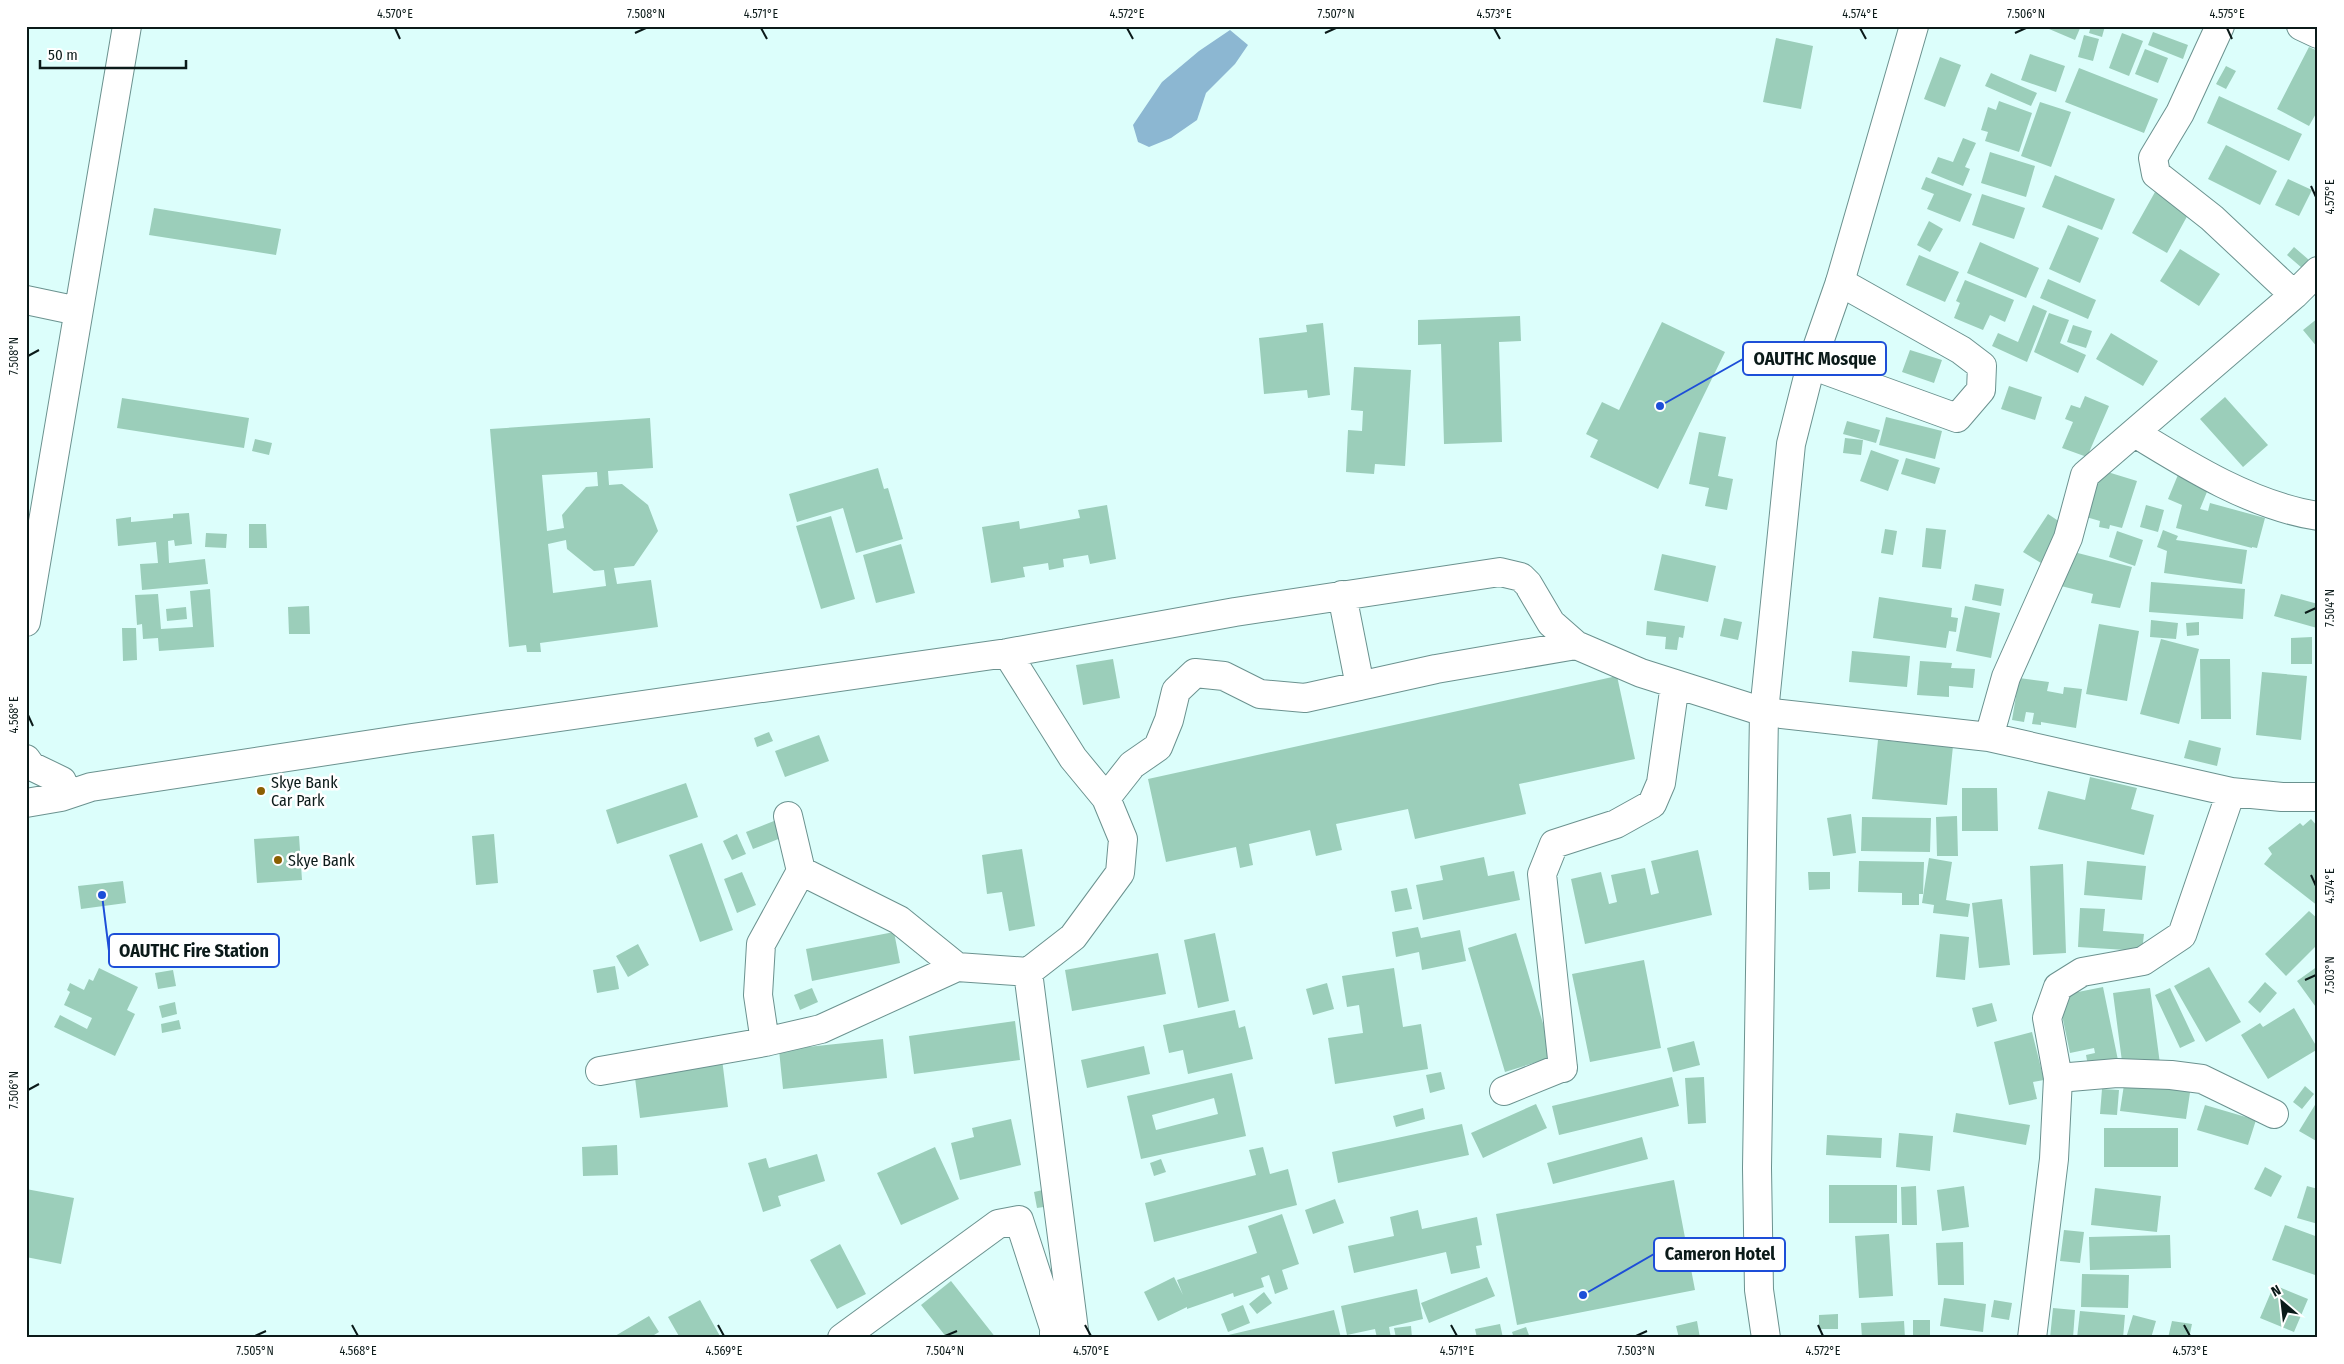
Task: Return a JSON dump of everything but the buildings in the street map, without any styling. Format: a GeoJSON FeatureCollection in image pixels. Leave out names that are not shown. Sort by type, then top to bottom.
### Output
{"type":"FeatureCollection","features":[{"type":"Feature","properties":{"kind":"street"},"geometry":{"type":"LineString","coordinates":[[26,622],[127,26]]}},
{"type":"Feature","properties":{"kind":"street"},"geometry":{"type":"LineString","coordinates":[[1766,1338],[1759,1290],[1757,1168],[1764,712],[1791,444],[1811,365],[1840,282],[1914,26]]}},
{"type":"Feature","properties":{"kind":"street"},"geometry":{"type":"LineString","coordinates":[[2220,26],[2180,113],[2153,158],[2156,174],[2212,218],[2294,295]]}},
{"type":"Feature","properties":{"kind":"street"},"geometry":{"type":"LineString","coordinates":[[2301,26],[2318,34]]}},
{"type":"Feature","properties":{"kind":"street"},"geometry":{"type":"LineString","coordinates":[[1989,737],[2006,677],[2068,538],[2085,475],[2294,295],[2318,271]]}},
{"type":"Feature","properties":{"kind":"street"},"geometry":{"type":"LineString","coordinates":[[1811,365],[1957,418],[1981,390],[1982,366],[1961,350],[1840,282]]}},
{"type":"Feature","properties":{"kind":"street"},"geometry":{"type":"LineString","coordinates":[[26,300],[78,311]]}},
{"type":"Feature","properties":{"kind":"street"},"geometry":{"type":"LineString","coordinates":[[2135,433],[2230,487],[2301,514],[2318,516]]}},
{"type":"Feature","properties":{"kind":"street"},"geometry":{"type":"LineString","coordinates":[[26,803],[61,797],[91,787],[412,738],[1007,653],[1235,612],[1500,572],[1521,577],[1528,584],[1551,623],[1576,645],[1641,673],[1764,712],[1989,737],[2231,792],[2318,798]]}},
{"type":"Feature","properties":{"kind":"street"},"geometry":{"type":"LineString","coordinates":[[1342,595],[1360,686]]}},
{"type":"Feature","properties":{"kind":"street"},"geometry":{"type":"LineString","coordinates":[[1106,798],[1132,765],[1158,747],[1169,720],[1176,691],[1195,673],[1224,676],[1260,694],[1305,698],[1436,669],[1576,645]]}},
{"type":"Feature","properties":{"kind":"street"},"geometry":{"type":"LineString","coordinates":[[600,1071],[765,1042],[821,1030],[957,967],[1028,972],[1073,936],[1120,873],[1123,839],[1106,798],[1073,758],[1007,653]]}},
{"type":"Feature","properties":{"kind":"street"},"geometry":{"type":"LineString","coordinates":[[1504,1091],[1563,1067],[1542,874],[1554,844],[1616,824],[1652,804],[1661,783],[1674,684]]}},
{"type":"Feature","properties":{"kind":"street"},"geometry":{"type":"LineString","coordinates":[[26,759],[31,766],[62,781],[91,787]]}},
{"type":"Feature","properties":{"kind":"street"},"geometry":{"type":"LineString","coordinates":[[26,786],[62,781]]}},
{"type":"Feature","properties":{"kind":"street"},"geometry":{"type":"LineString","coordinates":[[2032,1338],[2054,1159],[2058,1078],[2047,1018],[2058,987],[2082,972],[2143,961],[2182,935],[2231,792]]}},
{"type":"Feature","properties":{"kind":"street"},"geometry":{"type":"LineString","coordinates":[[765,1042],[758,995],[761,944],[801,871],[788,816]]}},
{"type":"Feature","properties":{"kind":"street"},"geometry":{"type":"LineString","coordinates":[[801,871],[899,920],[957,967]]}},
{"type":"Feature","properties":{"kind":"street"},"geometry":{"type":"LineString","coordinates":[[1028,972],[1075,1338]]}},
{"type":"Feature","properties":{"kind":"street"},"geometry":{"type":"LineString","coordinates":[[2058,1078],[2117,1073],[2171,1074],[2202,1079],[2274,1114]]}},
{"type":"Feature","properties":{"kind":"street"},"geometry":{"type":"LineString","coordinates":[[842,1338],[998,1224],[1019,1220],[1054,1328],[1054,1338]]}},
{"type":"Feature","properties":{"kind":"water"},"geometry":{"type":"Polygon","coordinates":[[[1230,30],[1248,45],[1235,64],[1206,93],[1197,120],[1171,138],[1149,147],[1138,142],[1133,125],[1162,82],[1199,51],[1230,30]]]}},
{"type":"Feature","properties":{"kind":"place","name":"OAUTHC Mosque"},"geometry":{"type":"Point","coordinates":[1660,406]}},
{"type":"Feature","properties":{"kind":"place","name":"Skye Bank Car Park"},"geometry":{"type":"Point","coordinates":[261,791]}},
{"type":"Feature","properties":{"kind":"place","name":"Skye Bank"},"geometry":{"type":"Point","coordinates":[278,860]}},
{"type":"Feature","properties":{"kind":"place","name":"OAUTHC Fire Station"},"geometry":{"type":"Point","coordinates":[102,895]}},
{"type":"Feature","properties":{"kind":"place","name":"Cameron Hotel"},"geometry":{"type":"Point","coordinates":[1583,1295]}}]}
